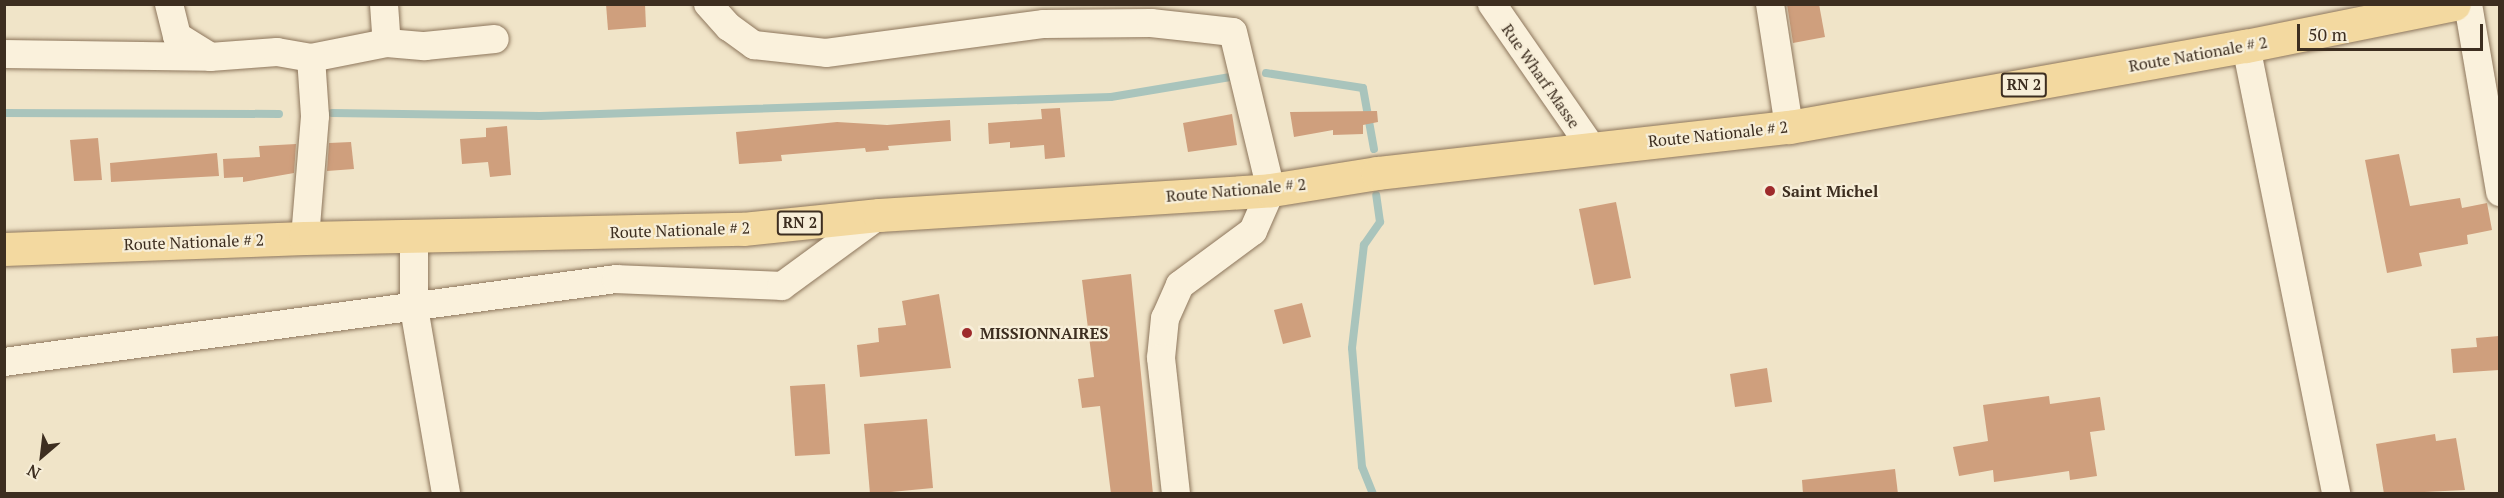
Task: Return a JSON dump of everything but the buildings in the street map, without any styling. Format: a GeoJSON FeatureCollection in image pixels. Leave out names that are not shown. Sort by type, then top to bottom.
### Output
{"type":"FeatureCollection","features":[{"type":"Feature","properties":{"kind":"main road","name":"Route Nationale # 2"},"geometry":{"type":"LineString","coordinates":[[4,249],[305,238],[743,229],[879,215],[1271,190],[1591,147],[1789,127],[2246,46],[2454,4]]}},
{"type":"Feature","properties":{"kind":"street"},"geometry":{"type":"LineString","coordinates":[[170,4],[177,36],[210,57]]}},
{"type":"Feature","properties":{"kind":"street"},"geometry":{"type":"LineString","coordinates":[[384,4],[387,43]]}},
{"type":"Feature","properties":{"kind":"street"},"geometry":{"type":"LineString","coordinates":[[708,4],[729,27],[754,45],[826,53],[1044,24],[1151,22],[1233,32],[1271,190],[1254,231],[1180,285],[1165,318],[1161,358],[1176,494]]}},
{"type":"Feature","properties":{"kind":"street","name":"Rue Wharf Masse"},"geometry":{"type":"LineString","coordinates":[[1492,4],[1591,147]]}},
{"type":"Feature","properties":{"kind":"street"},"geometry":{"type":"LineString","coordinates":[[1770,4],[1789,127]]}},
{"type":"Feature","properties":{"kind":"street"},"geometry":{"type":"LineString","coordinates":[[2468,4],[2499,192]]}},
{"type":"Feature","properties":{"kind":"street"},"geometry":{"type":"LineString","coordinates":[[4,54],[210,57],[277,52],[311,58],[387,43],[425,46],[495,39]]}},
{"type":"Feature","properties":{"kind":"street"},"geometry":{"type":"LineString","coordinates":[[2246,46],[2336,494]]}},
{"type":"Feature","properties":{"kind":"street"},"geometry":{"type":"LineString","coordinates":[[305,238],[315,116],[311,58]]}},
{"type":"Feature","properties":{"kind":"street"},"geometry":{"type":"LineString","coordinates":[[4,362],[616,279],[782,286],[879,215]]}},
{"type":"Feature","properties":{"kind":"street"},"geometry":{"type":"LineString","coordinates":[[414,236],[414,308],[446,494]]}},
{"type":"Feature","properties":{"kind":"waterway"},"geometry":{"type":"LineString","coordinates":[[1266,73],[1363,88],[1374,149]]}},
{"type":"Feature","properties":{"kind":"waterway"},"geometry":{"type":"LineString","coordinates":[[332,113],[540,116],[1111,97],[1230,77]]}},
{"type":"Feature","properties":{"kind":"waterway"},"geometry":{"type":"LineString","coordinates":[[4,113],[279,114]]}},
{"type":"Feature","properties":{"kind":"waterway"},"geometry":{"type":"LineString","coordinates":[[1373,494],[1362,467],[1352,348],[1364,245],[1380,222],[1376,195]]}},
{"type":"Feature","properties":{"kind":"place","name":"Saint Michel"},"geometry":{"type":"Point","coordinates":[1770,191]}},
{"type":"Feature","properties":{"kind":"place","name":"MISSIONNAIRES"},"geometry":{"type":"Point","coordinates":[967,333]}}]}
